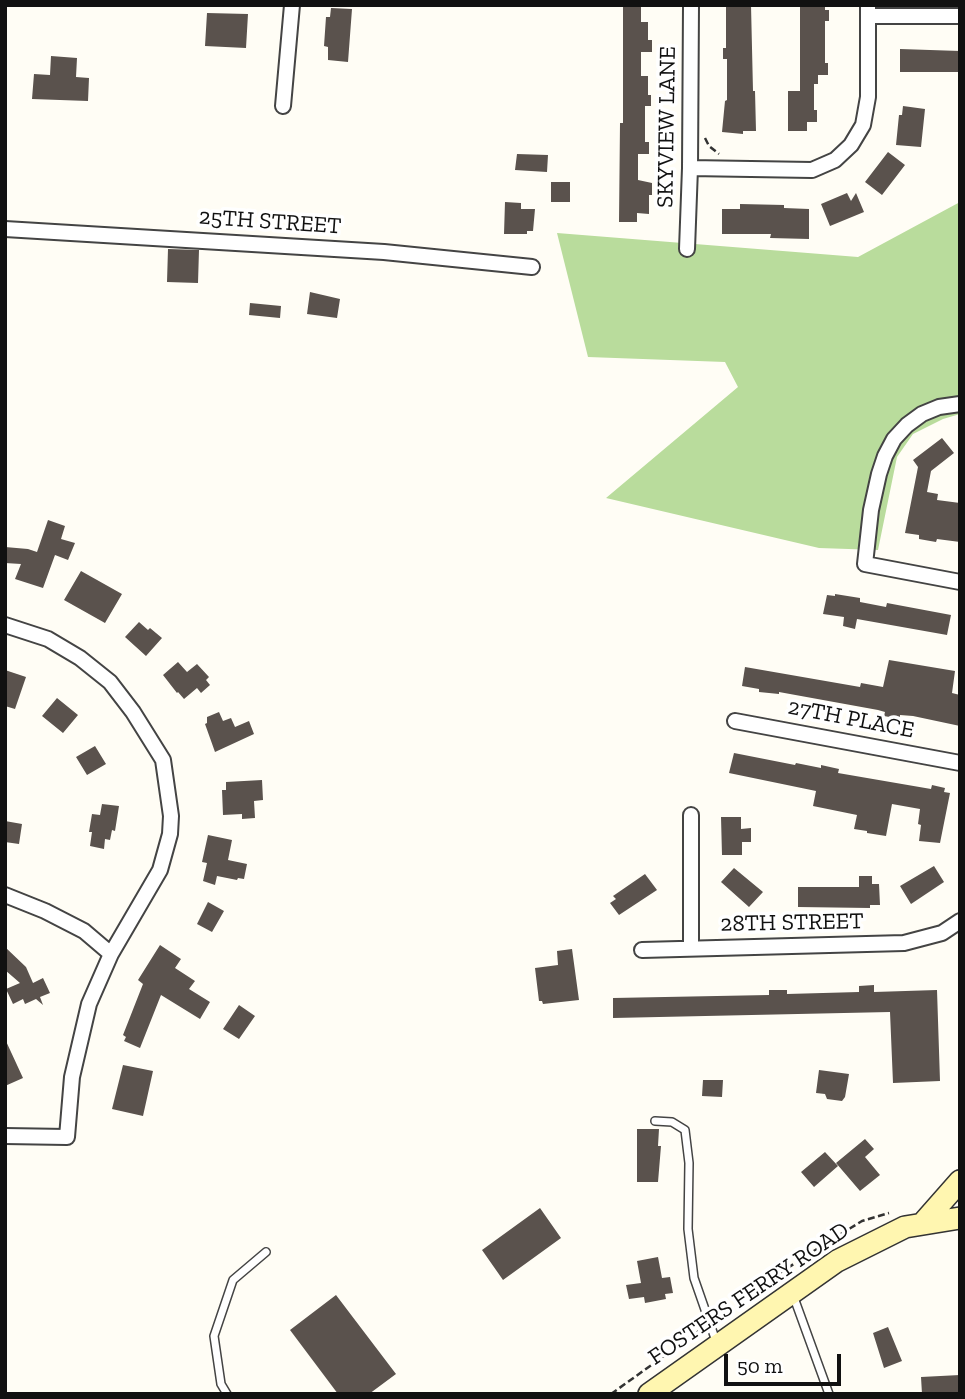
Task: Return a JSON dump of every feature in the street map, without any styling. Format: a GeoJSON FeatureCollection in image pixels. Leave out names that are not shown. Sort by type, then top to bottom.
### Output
{"type":"FeatureCollection","features":[{"type":"Feature","properties":{"kind":"street"},"geometry":{"type":"LineString","coordinates":[[283,106],[292,5]]}},
{"type":"Feature","properties":{"kind":"street","name":"SKYVIEW LANE"},"geometry":{"type":"LineString","coordinates":[[687,249],[691,5]]}},
{"type":"Feature","properties":{"kind":"street"},"geometry":{"type":"LineString","coordinates":[[690,168],[811,170],[835,160],[851,145],[863,125],[868,97],[868,10],[960,16]]}},
{"type":"Feature","properties":{"kind":"street","name":"25TH STREET"},"geometry":{"type":"LineString","coordinates":[[5,229],[384,252],[532,267]]}},
{"type":"Feature","properties":{"kind":"street"},"geometry":{"type":"LineString","coordinates":[[960,404],[939,407],[922,414],[894,439],[885,456],[871,510],[865,564],[960,582]]}},
{"type":"Feature","properties":{"kind":"street"},"geometry":{"type":"LineString","coordinates":[[5,625],[48,639],[96,669],[110,682],[134,712],[163,760],[171,816],[166,852],[152,887],[111,954],[95,988],[84,1022],[72,1077],[67,1137],[5,1136]]}},
{"type":"Feature","properties":{"kind":"street","name":"27TH PLACE"},"geometry":{"type":"LineString","coordinates":[[735,721],[960,763]]}},
{"type":"Feature","properties":{"kind":"street"},"geometry":{"type":"LineString","coordinates":[[691,816],[691,948]]}},
{"type":"Feature","properties":{"kind":"street"},"geometry":{"type":"LineString","coordinates":[[5,895],[84,931],[111,954]]}},
{"type":"Feature","properties":{"kind":"street","name":"28TH STREET"},"geometry":{"type":"LineString","coordinates":[[642,950],[904,943],[942,933],[960,920]]}},
{"type":"Feature","properties":{"kind":"street"},"geometry":{"type":"LineString","coordinates":[[923,1223],[960,1181]]}},
{"type":"Feature","properties":{"kind":"street","name":"FOSTERS FERRY ROAD"},"geometry":{"type":"LineString","coordinates":[[649,1394],[837,1261],[905,1227],[960,1218]]}},
{"type":"Feature","properties":{"kind":"lane"},"geometry":{"type":"LineString","coordinates":[[654,1121],[672,1122],[685,1130],[689,1163],[688,1229],[694,1278],[717,1345]]}},
{"type":"Feature","properties":{"kind":"lane"},"geometry":{"type":"LineString","coordinates":[[227,1394],[221,1384],[214,1336],[233,1280],[266,1252]]}},
{"type":"Feature","properties":{"kind":"lane"},"geometry":{"type":"LineString","coordinates":[[792,1291],[829,1394]]}},
{"type":"Feature","properties":{"kind":"path"},"geometry":{"type":"LineString","coordinates":[[705,138],[717,153],[725,155]]}},
{"type":"Feature","properties":{"kind":"green space"},"geometry":{"type":"Polygon","coordinates":[[[960,202],[960,414],[913,434],[897,457],[878,550],[819,548],[606,498],[738,387],[725,362],[588,357],[557,233],[858,257],[960,202]]]}},
{"type":"Feature","properties":{"kind":"building"},"geometry":{"type":"Polygon","coordinates":[[[623,5],[641,5],[641,22],[648,22],[648,40],[652,40],[652,52],[641,52],[641,76],[648,76],[651,106],[645,106],[645,142],[649,142],[649,154],[638,154],[638,180],[652,183],[652,195],[649,195],[649,214],[637,213],[637,222],[619,222],[620,123],[623,123],[623,5]]]}},
{"type":"Feature","properties":{"kind":"building"},"geometry":{"type":"Polygon","coordinates":[[[726,5],[751,5],[756,131],[743,131],[743,134],[722,132],[727,100],[727,59],[723,59],[723,48],[726,48],[726,5]]]}},
{"type":"Feature","properties":{"kind":"building"},"geometry":{"type":"Polygon","coordinates":[[[800,5],[825,5],[825,10],[829,10],[829,21],[825,21],[825,63],[828,63],[828,75],[818,75],[818,84],[814,84],[817,122],[807,122],[807,131],[788,131],[788,91],[800,91],[800,5]]]}},
{"type":"Feature","properties":{"kind":"building"},"geometry":{"type":"Polygon","coordinates":[[[331,8],[352,9],[348,62],[328,60],[328,47],[324,46],[326,17],[330,17],[331,8]]]}},
{"type":"Feature","properties":{"kind":"building"},"geometry":{"type":"Polygon","coordinates":[[[207,13],[248,14],[246,48],[205,46],[207,13]]]}},
{"type":"Feature","properties":{"kind":"building"},"geometry":{"type":"Polygon","coordinates":[[[900,49],[960,51],[960,72],[900,72],[900,49]]]}},
{"type":"Feature","properties":{"kind":"building"},"geometry":{"type":"Polygon","coordinates":[[[51,56],[77,58],[76,77],[89,78],[88,101],[32,99],[34,74],[50,75],[51,56]]]}},
{"type":"Feature","properties":{"kind":"building"},"geometry":{"type":"Polygon","coordinates":[[[903,106],[925,109],[921,147],[896,145],[899,115],[902,115],[903,106]]]}},
{"type":"Feature","properties":{"kind":"building"},"geometry":{"type":"Polygon","coordinates":[[[888,152],[905,165],[882,195],[865,182],[888,152]]]}},
{"type":"Feature","properties":{"kind":"building"},"geometry":{"type":"Polygon","coordinates":[[[517,154],[548,155],[547,172],[515,170],[517,154]]]}},
{"type":"Feature","properties":{"kind":"building"},"geometry":{"type":"Polygon","coordinates":[[[551,182],[570,182],[570,202],[551,202],[551,182]]]}},
{"type":"Feature","properties":{"kind":"building"},"geometry":{"type":"Polygon","coordinates":[[[847,193],[851,201],[856,193],[864,212],[830,226],[821,204],[847,193]]]}},
{"type":"Feature","properties":{"kind":"building"},"geometry":{"type":"Polygon","coordinates":[[[505,202],[521,203],[521,209],[535,209],[533,231],[527,231],[527,234],[504,234],[505,202]]]}},
{"type":"Feature","properties":{"kind":"building"},"geometry":{"type":"Polygon","coordinates":[[[740,204],[784,205],[784,208],[809,209],[809,239],[770,238],[771,234],[722,234],[722,209],[740,209],[740,204]]]}},
{"type":"Feature","properties":{"kind":"building"},"geometry":{"type":"Polygon","coordinates":[[[168,249],[199,250],[198,283],[167,282],[168,249]]]}},
{"type":"Feature","properties":{"kind":"building"},"geometry":{"type":"Polygon","coordinates":[[[310,292],[340,299],[337,318],[307,314],[310,292]]]}},
{"type":"Feature","properties":{"kind":"building"},"geometry":{"type":"Polygon","coordinates":[[[250,303],[281,306],[280,318],[249,315],[250,303]]]}},
{"type":"Feature","properties":{"kind":"building"},"geometry":{"type":"Polygon","coordinates":[[[942,438],[954,453],[931,471],[927,492],[938,494],[937,500],[960,503],[960,542],[937,539],[936,542],[905,533],[918,467],[913,460],[942,438]]]}},
{"type":"Feature","properties":{"kind":"building"},"geometry":{"type":"Polygon","coordinates":[[[48,520],[65,526],[61,539],[75,543],[68,560],[55,555],[43,588],[15,579],[21,564],[5,563],[5,547],[37,552],[48,520]]]}},
{"type":"Feature","properties":{"kind":"building"},"geometry":{"type":"Polygon","coordinates":[[[81,571],[122,594],[105,623],[64,600],[81,571]]]}},
{"type":"Feature","properties":{"kind":"building"},"geometry":{"type":"Polygon","coordinates":[[[827,595],[860,598],[860,602],[886,607],[887,603],[951,615],[947,635],[857,619],[855,629],[843,626],[844,617],[823,614],[827,595]]]}},
{"type":"Feature","properties":{"kind":"building"},"geometry":{"type":"Polygon","coordinates":[[[139,622],[162,638],[146,656],[125,637],[139,622]]]}},
{"type":"Feature","properties":{"kind":"building"},"geometry":{"type":"Polygon","coordinates":[[[889,660],[955,671],[952,693],[960,695],[960,726],[913,716],[900,715],[900,719],[884,716],[885,712],[878,710],[779,692],[759,692],[759,689],[742,686],[745,667],[860,687],[861,683],[883,687],[889,660]]]}},
{"type":"Feature","properties":{"kind":"building"},"geometry":{"type":"Polygon","coordinates":[[[178,662],[187,672],[197,664],[209,677],[206,680],[210,685],[201,693],[197,688],[184,699],[163,675],[178,662]]]}},
{"type":"Feature","properties":{"kind":"building"},"geometry":{"type":"Polygon","coordinates":[[[5,670],[26,677],[15,709],[5,706],[5,670]]]}},
{"type":"Feature","properties":{"kind":"building"},"geometry":{"type":"Polygon","coordinates":[[[57,698],[78,715],[63,733],[42,716],[57,698]]]}},
{"type":"Feature","properties":{"kind":"building"},"geometry":{"type":"Polygon","coordinates":[[[219,712],[223,721],[231,718],[235,727],[249,721],[254,734],[215,752],[205,724],[207,717],[219,712]]]}},
{"type":"Feature","properties":{"kind":"building"},"geometry":{"type":"Polygon","coordinates":[[[95,746],[106,764],[87,775],[76,757],[95,746]]]}},
{"type":"Feature","properties":{"kind":"building"},"geometry":{"type":"Polygon","coordinates":[[[734,753],[795,765],[796,763],[821,768],[821,765],[839,769],[838,773],[931,789],[932,785],[945,788],[944,792],[950,793],[940,843],[919,841],[920,809],[892,804],[886,836],[867,833],[854,829],[857,815],[813,806],[816,791],[729,773],[734,753]]]}},
{"type":"Feature","properties":{"kind":"building"},"geometry":{"type":"Polygon","coordinates":[[[262,780],[263,800],[254,801],[255,818],[242,819],[242,814],[223,815],[222,790],[226,790],[226,782],[262,780]]]}},
{"type":"Feature","properties":{"kind":"building"},"geometry":{"type":"Polygon","coordinates":[[[102,804],[119,806],[115,831],[112,830],[110,840],[105,839],[104,849],[90,846],[92,832],[89,832],[92,814],[100,815],[102,804]]]}},
{"type":"Feature","properties":{"kind":"building"},"geometry":{"type":"Polygon","coordinates":[[[721,817],[741,817],[741,829],[751,828],[751,842],[742,842],[742,855],[722,855],[721,817]]]}},
{"type":"Feature","properties":{"kind":"building"},"geometry":{"type":"Polygon","coordinates":[[[5,821],[22,824],[19,844],[5,842],[5,821]]]}},
{"type":"Feature","properties":{"kind":"building"},"geometry":{"type":"Polygon","coordinates":[[[208,835],[232,840],[228,860],[247,864],[244,879],[217,876],[215,885],[203,881],[207,863],[202,862],[208,835]]]}},
{"type":"Feature","properties":{"kind":"building"},"geometry":{"type":"Polygon","coordinates":[[[934,866],[944,882],[911,904],[900,886],[934,866]]]}},
{"type":"Feature","properties":{"kind":"building"},"geometry":{"type":"Polygon","coordinates":[[[734,868],[763,892],[749,907],[721,882],[734,868]]]}},
{"type":"Feature","properties":{"kind":"building"},"geometry":{"type":"Polygon","coordinates":[[[645,874],[657,890],[619,915],[610,903],[616,899],[613,896],[645,874]]]}},
{"type":"Feature","properties":{"kind":"building"},"geometry":{"type":"Polygon","coordinates":[[[859,876],[872,876],[872,884],[879,884],[880,905],[870,905],[870,908],[798,907],[798,887],[859,887],[859,876]]]}},
{"type":"Feature","properties":{"kind":"building"},"geometry":{"type":"Polygon","coordinates":[[[208,902],[224,911],[212,932],[197,924],[208,902]]]}},
{"type":"Feature","properties":{"kind":"building"},"geometry":{"type":"Polygon","coordinates":[[[160,945],[181,959],[175,968],[195,981],[189,989],[210,1002],[200,1019],[161,995],[140,1048],[124,1041],[126,1037],[123,1035],[143,984],[138,980],[160,945]]]}},
{"type":"Feature","properties":{"kind":"building"},"geometry":{"type":"Polygon","coordinates":[[[5,947],[26,967],[33,983],[43,978],[50,993],[40,997],[43,1005],[36,999],[25,1004],[23,999],[13,1004],[6,989],[20,983],[5,970],[5,947]]]}},
{"type":"Feature","properties":{"kind":"building"},"geometry":{"type":"Polygon","coordinates":[[[572,949],[579,1000],[543,1004],[539,1001],[535,968],[558,965],[557,951],[572,949]]]}},
{"type":"Feature","properties":{"kind":"building"},"geometry":{"type":"Polygon","coordinates":[[[874,985],[874,992],[937,990],[940,1081],[893,1083],[890,1012],[613,1018],[613,998],[769,995],[769,990],[787,990],[787,994],[859,992],[859,986],[874,985]]]}},
{"type":"Feature","properties":{"kind":"building"},"geometry":{"type":"Polygon","coordinates":[[[239,1005],[255,1016],[239,1039],[223,1029],[239,1005]]]}},
{"type":"Feature","properties":{"kind":"building"},"geometry":{"type":"Polygon","coordinates":[[[5,1039],[23,1078],[5,1086],[5,1039]]]}},
{"type":"Feature","properties":{"kind":"building"},"geometry":{"type":"Polygon","coordinates":[[[123,1065],[153,1071],[143,1116],[112,1109],[123,1065]]]}},
{"type":"Feature","properties":{"kind":"building"},"geometry":{"type":"Polygon","coordinates":[[[819,1070],[849,1074],[842,1101],[827,1099],[825,1094],[816,1093],[819,1070]]]}},
{"type":"Feature","properties":{"kind":"building"},"geometry":{"type":"Polygon","coordinates":[[[703,1080],[723,1080],[722,1097],[702,1096],[703,1080]]]}},
{"type":"Feature","properties":{"kind":"building"},"geometry":{"type":"Polygon","coordinates":[[[637,1129],[659,1129],[658,1146],[661,1146],[658,1182],[637,1182],[637,1129]]]}},
{"type":"Feature","properties":{"kind":"building"},"geometry":{"type":"Polygon","coordinates":[[[865,1139],[874,1149],[865,1157],[880,1175],[860,1191],[836,1163],[865,1139]]]}},
{"type":"Feature","properties":{"kind":"building"},"geometry":{"type":"Polygon","coordinates":[[[825,1152],[838,1166],[814,1187],[801,1172],[825,1152]]]}},
{"type":"Feature","properties":{"kind":"building"},"geometry":{"type":"Polygon","coordinates":[[[540,1208],[561,1238],[503,1280],[482,1250],[540,1208]]]}},
{"type":"Feature","properties":{"kind":"building"},"geometry":{"type":"Polygon","coordinates":[[[658,1257],[662,1278],[670,1277],[673,1293],[665,1294],[666,1299],[645,1303],[644,1297],[629,1299],[626,1285],[641,1283],[637,1261],[658,1257]]]}},
{"type":"Feature","properties":{"kind":"building"},"geometry":{"type":"Polygon","coordinates":[[[336,1295],[396,1374],[369,1394],[338,1394],[290,1330],[336,1295]]]}},
{"type":"Feature","properties":{"kind":"building"},"geometry":{"type":"Polygon","coordinates":[[[888,1327],[902,1361],[884,1368],[873,1333],[888,1327]]]}},
{"type":"Feature","properties":{"kind":"building"},"geometry":{"type":"Polygon","coordinates":[[[960,1375],[960,1394],[922,1394],[921,1377],[960,1375]]]}}]}
